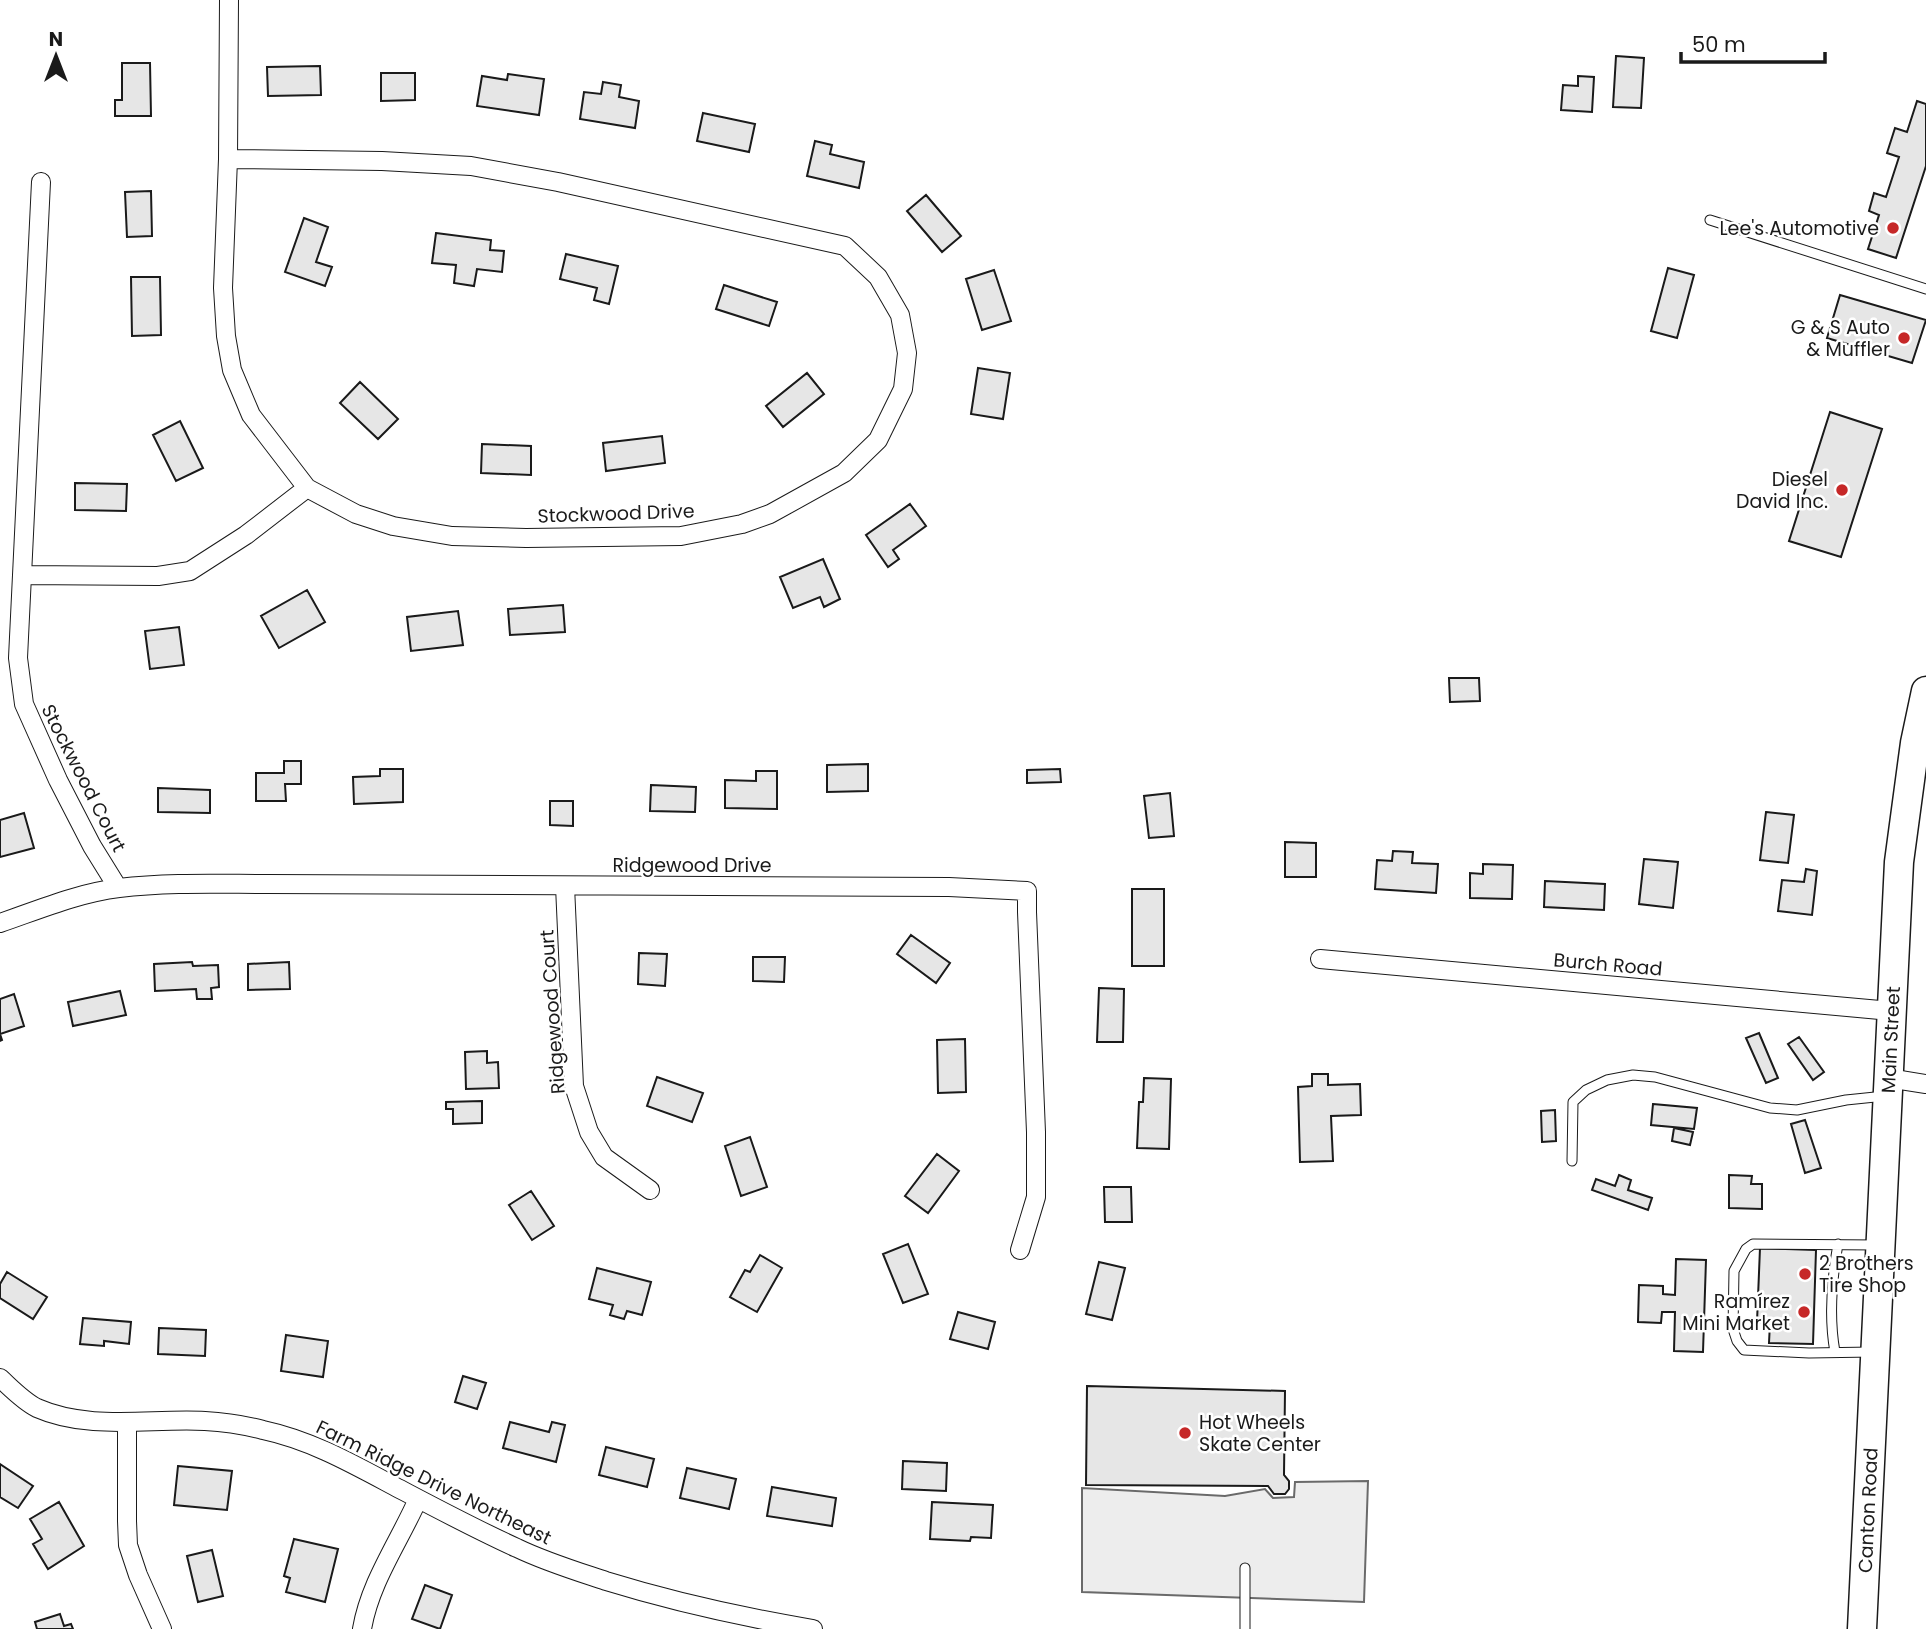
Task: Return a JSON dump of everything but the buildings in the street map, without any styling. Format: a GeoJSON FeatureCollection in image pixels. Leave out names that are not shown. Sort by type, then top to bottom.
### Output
{"type":"FeatureCollection","features":[{"type":"Feature","properties":{"kind":"main road","name":"Main Street"},"geometry":{"type":"LineString","coordinates":[[1873,1393],[1899,862],[1915,743],[1926,691]]}},
{"type":"Feature","properties":{"kind":"main road","name":"Canton Road"},"geometry":{"type":"LineString","coordinates":[[1862,1629],[1873,1393]]}},
{"type":"Feature","properties":{"kind":"street","name":"Stockwood Drive"},"geometry":{"type":"LineString","coordinates":[[228,159],[382,161],[471,166],[845,246],[878,277],[900,315],[907,353],[903,389],[878,440],[844,473],[770,514],[742,524],[681,536],[452,536],[393,526],[356,514],[307,488],[251,415],[232,370],[226,336],[223,288],[228,159],[229,0]]}},
{"type":"Feature","properties":{"kind":"street","name":"Stockwood Court"},"geometry":{"type":"LineString","coordinates":[[41,181],[18,658],[24,704],[58,780],[92,846],[118,888]]}},
{"type":"Feature","properties":{"kind":"street"},"geometry":{"type":"LineString","coordinates":[[22,575],[158,576],[190,571],[246,536],[307,488]]}},
{"type":"Feature","properties":{"kind":"street","name":"Ridgewood Drive"},"geometry":{"type":"LineString","coordinates":[[0,923],[89,894],[118,888],[161,885],[948,887],[1027,891],[1036,1120],[1036,1196],[1020,1250]]}},
{"type":"Feature","properties":{"kind":"street","name":"Ridgewood Court"},"geometry":{"type":"LineString","coordinates":[[565,886],[573,1086],[589,1132],[604,1157],[650,1190]]}},
{"type":"Feature","properties":{"kind":"street","name":"Burch Road"},"geometry":{"type":"LineString","coordinates":[[1320,959],[1891,1011]]}},
{"type":"Feature","properties":{"kind":"street"},"geometry":{"type":"LineString","coordinates":[[1887,1087],[1926,1084]]}},
{"type":"Feature","properties":{"kind":"street","name":"Farm Ridge Drive Northeast"},"geometry":{"type":"LineString","coordinates":[[0,1378],[36,1407],[57,1415],[88,1421],[204,1421],[236,1424],[297,1439],[330,1452],[418,1499],[547,1562],[688,1605],[813,1629]]}},
{"type":"Feature","properties":{"kind":"street"},"geometry":{"type":"LineString","coordinates":[[127,1422],[128,1545],[162,1629]]}},
{"type":"Feature","properties":{"kind":"street"},"geometry":{"type":"LineString","coordinates":[[362,1629],[372,1592],[418,1499]]}},
{"type":"Feature","properties":{"kind":"lane"},"geometry":{"type":"LineString","coordinates":[[1710,220],[1926,289]]}},
{"type":"Feature","properties":{"kind":"lane"},"geometry":{"type":"LineString","coordinates":[[1572,1161],[1573,1102],[1586,1090],[1607,1080],[1633,1075],[1655,1077],[1770,1108],[1797,1110],[1846,1100],[1887,1087]]}},
{"type":"Feature","properties":{"kind":"lane"},"geometry":{"type":"LineString","coordinates":[[1875,1352],[1744,1350],[1733,1329],[1734,1271],[1746,1249],[1753,1244],[1880,1245]]}},
{"type":"Feature","properties":{"kind":"lane"},"geometry":{"type":"LineString","coordinates":[[1835,1352],[1832,1336],[1834,1266],[1838,1244]]}},
{"type":"Feature","properties":{"kind":"lane"},"geometry":{"type":"LineString","coordinates":[[1245,1568],[1245,1629]]}},
{"type":"Feature","properties":{"kind":"shaded area"},"geometry":{"type":"Polygon","coordinates":[[[1368,1481],[1364,1602],[1082,1592],[1082,1488],[1225,1496],[1265,1489],[1273,1498],[1294,1497],[1295,1482],[1368,1481]]]}},
{"type":"Feature","properties":{"kind":"place","name":"Lee's Automotive"},"geometry":{"type":"Point","coordinates":[1893,228]}},
{"type":"Feature","properties":{"kind":"place","name":"G & S Auto & Muffler"},"geometry":{"type":"Point","coordinates":[1904,338]}},
{"type":"Feature","properties":{"kind":"place","name":"Diesel David Inc."},"geometry":{"type":"Point","coordinates":[1842,490]}},
{"type":"Feature","properties":{"kind":"place","name":"2 Brothers Tire Shop"},"geometry":{"type":"Point","coordinates":[1805,1274]}},
{"type":"Feature","properties":{"kind":"place","name":"Ramírez Mini Market"},"geometry":{"type":"Point","coordinates":[1804,1312]}},
{"type":"Feature","properties":{"kind":"place","name":"Hot Wheels Skate Center"},"geometry":{"type":"Point","coordinates":[1185,1433]}}]}
